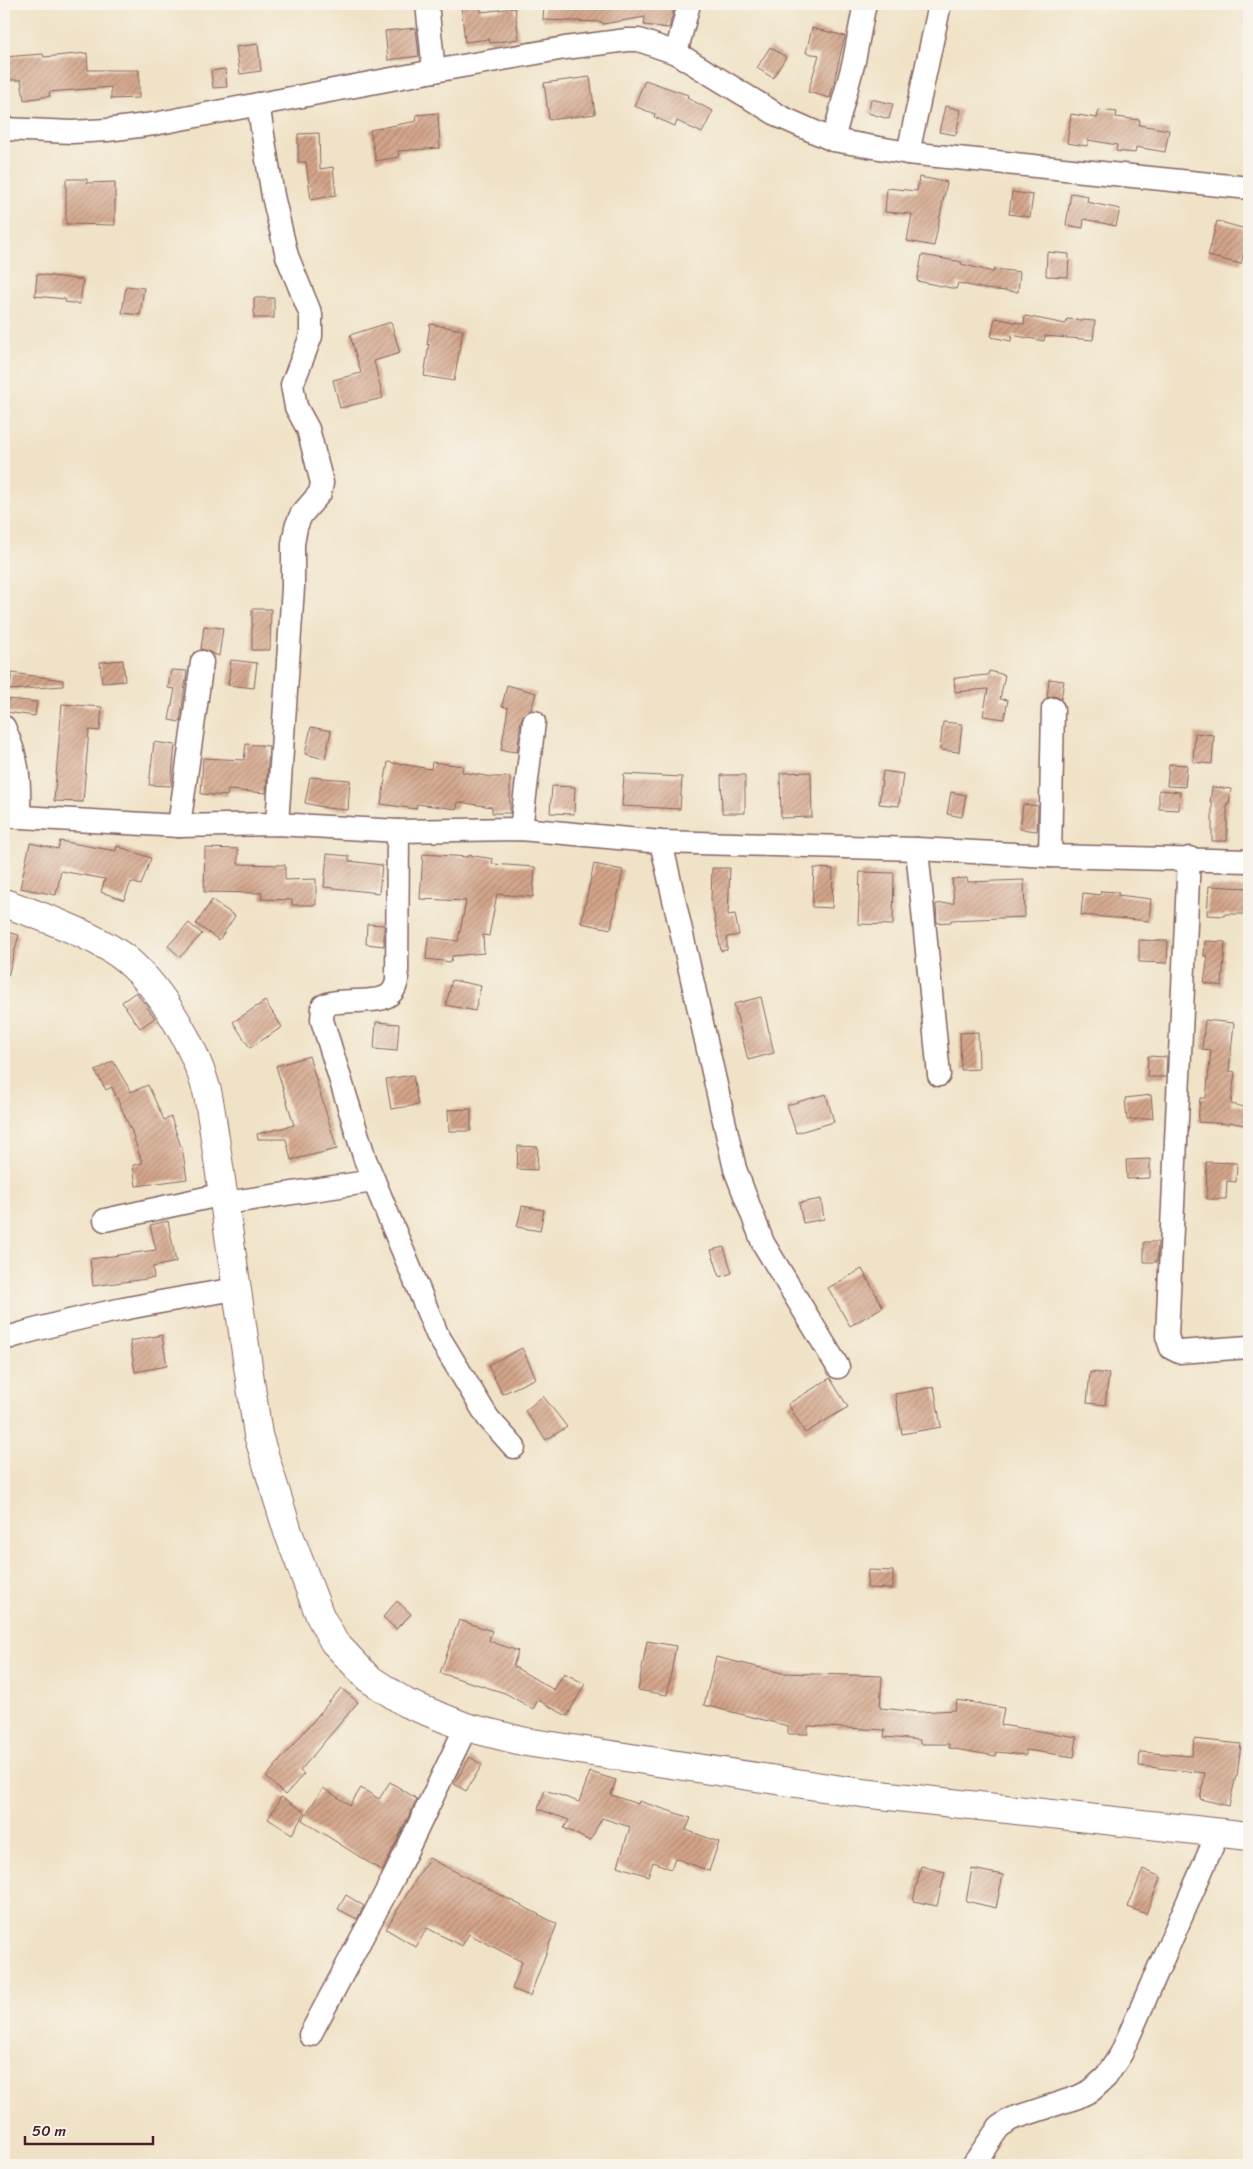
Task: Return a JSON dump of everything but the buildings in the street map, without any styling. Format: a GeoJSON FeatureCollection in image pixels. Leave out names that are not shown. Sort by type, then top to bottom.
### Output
{"type":"FeatureCollection","features":[{"type":"Feature","properties":{"kind":"highway"},"geometry":{"type":"LineString","coordinates":[[4,904],[34,913],[97,941],[128,960],[152,985],[196,1058],[207,1091],[225,1199],[236,1289],[258,1435],[288,1532],[320,1616],[334,1642],[368,1678],[406,1703],[466,1728],[526,1742],[862,1793],[1249,1836]]}},
{"type":"Feature","properties":{"kind":"street"},"geometry":{"type":"LineString","coordinates":[[426,4],[434,70]]}},
{"type":"Feature","properties":{"kind":"street"},"geometry":{"type":"LineString","coordinates":[[676,53],[689,4]]}},
{"type":"Feature","properties":{"kind":"street"},"geometry":{"type":"LineString","coordinates":[[908,153],[940,4]]}},
{"type":"Feature","properties":{"kind":"street"},"geometry":{"type":"LineString","coordinates":[[833,140],[854,61],[864,8]]}},
{"type":"Feature","properties":{"kind":"street"},"geometry":{"type":"LineString","coordinates":[[4,129],[72,132],[108,130],[154,124],[434,70],[627,40],[640,40],[676,53],[781,117],[833,140],[908,153],[1249,188]]}},
{"type":"Feature","properties":{"kind":"street"},"geometry":{"type":"LineString","coordinates":[[258,104],[273,196],[287,256],[311,315],[311,336],[292,385],[296,407],[308,429],[322,483],[320,493],[301,515],[296,526],[293,544],[293,588],[277,824]]}},
{"type":"Feature","properties":{"kind":"street"},"geometry":{"type":"LineString","coordinates":[[179,826],[202,662]]}},
{"type":"Feature","properties":{"kind":"street"},"geometry":{"type":"LineString","coordinates":[[1050,856],[1054,709]]}},
{"type":"Feature","properties":{"kind":"street"},"geometry":{"type":"LineString","coordinates":[[521,829],[534,722]]}},
{"type":"Feature","properties":{"kind":"street"},"geometry":{"type":"LineString","coordinates":[[4,727],[14,751],[20,777],[11,816],[179,826],[277,824],[398,831],[521,829],[661,842],[1249,861]]}},
{"type":"Feature","properties":{"kind":"street"},"geometry":{"type":"LineString","coordinates":[[398,831],[397,981],[392,993],[380,1000],[332,1001],[323,1006],[322,1020],[365,1159],[437,1334],[488,1418],[514,1447]]}},
{"type":"Feature","properties":{"kind":"street"},"geometry":{"type":"LineString","coordinates":[[661,842],[735,1170],[762,1243],[838,1367]]}},
{"type":"Feature","properties":{"kind":"street"},"geometry":{"type":"LineString","coordinates":[[917,849],[939,1074]]}},
{"type":"Feature","properties":{"kind":"street"},"geometry":{"type":"LineString","coordinates":[[1189,858],[1167,1336],[1171,1348],[1179,1352],[1249,1347]]}},
{"type":"Feature","properties":{"kind":"street"},"geometry":{"type":"LineString","coordinates":[[104,1220],[225,1199],[374,1181]]}},
{"type":"Feature","properties":{"kind":"street"},"geometry":{"type":"LineString","coordinates":[[4,1339],[53,1323],[119,1308],[236,1289]]}},
{"type":"Feature","properties":{"kind":"street"},"geometry":{"type":"LineString","coordinates":[[310,2034],[394,1877],[466,1728]]}},
{"type":"Feature","properties":{"kind":"street"},"geometry":{"type":"LineString","coordinates":[[972,2165],[999,2127],[1011,2119],[1078,2097],[1092,2090],[1106,2077],[1121,2054],[1218,1833]]}}]}
